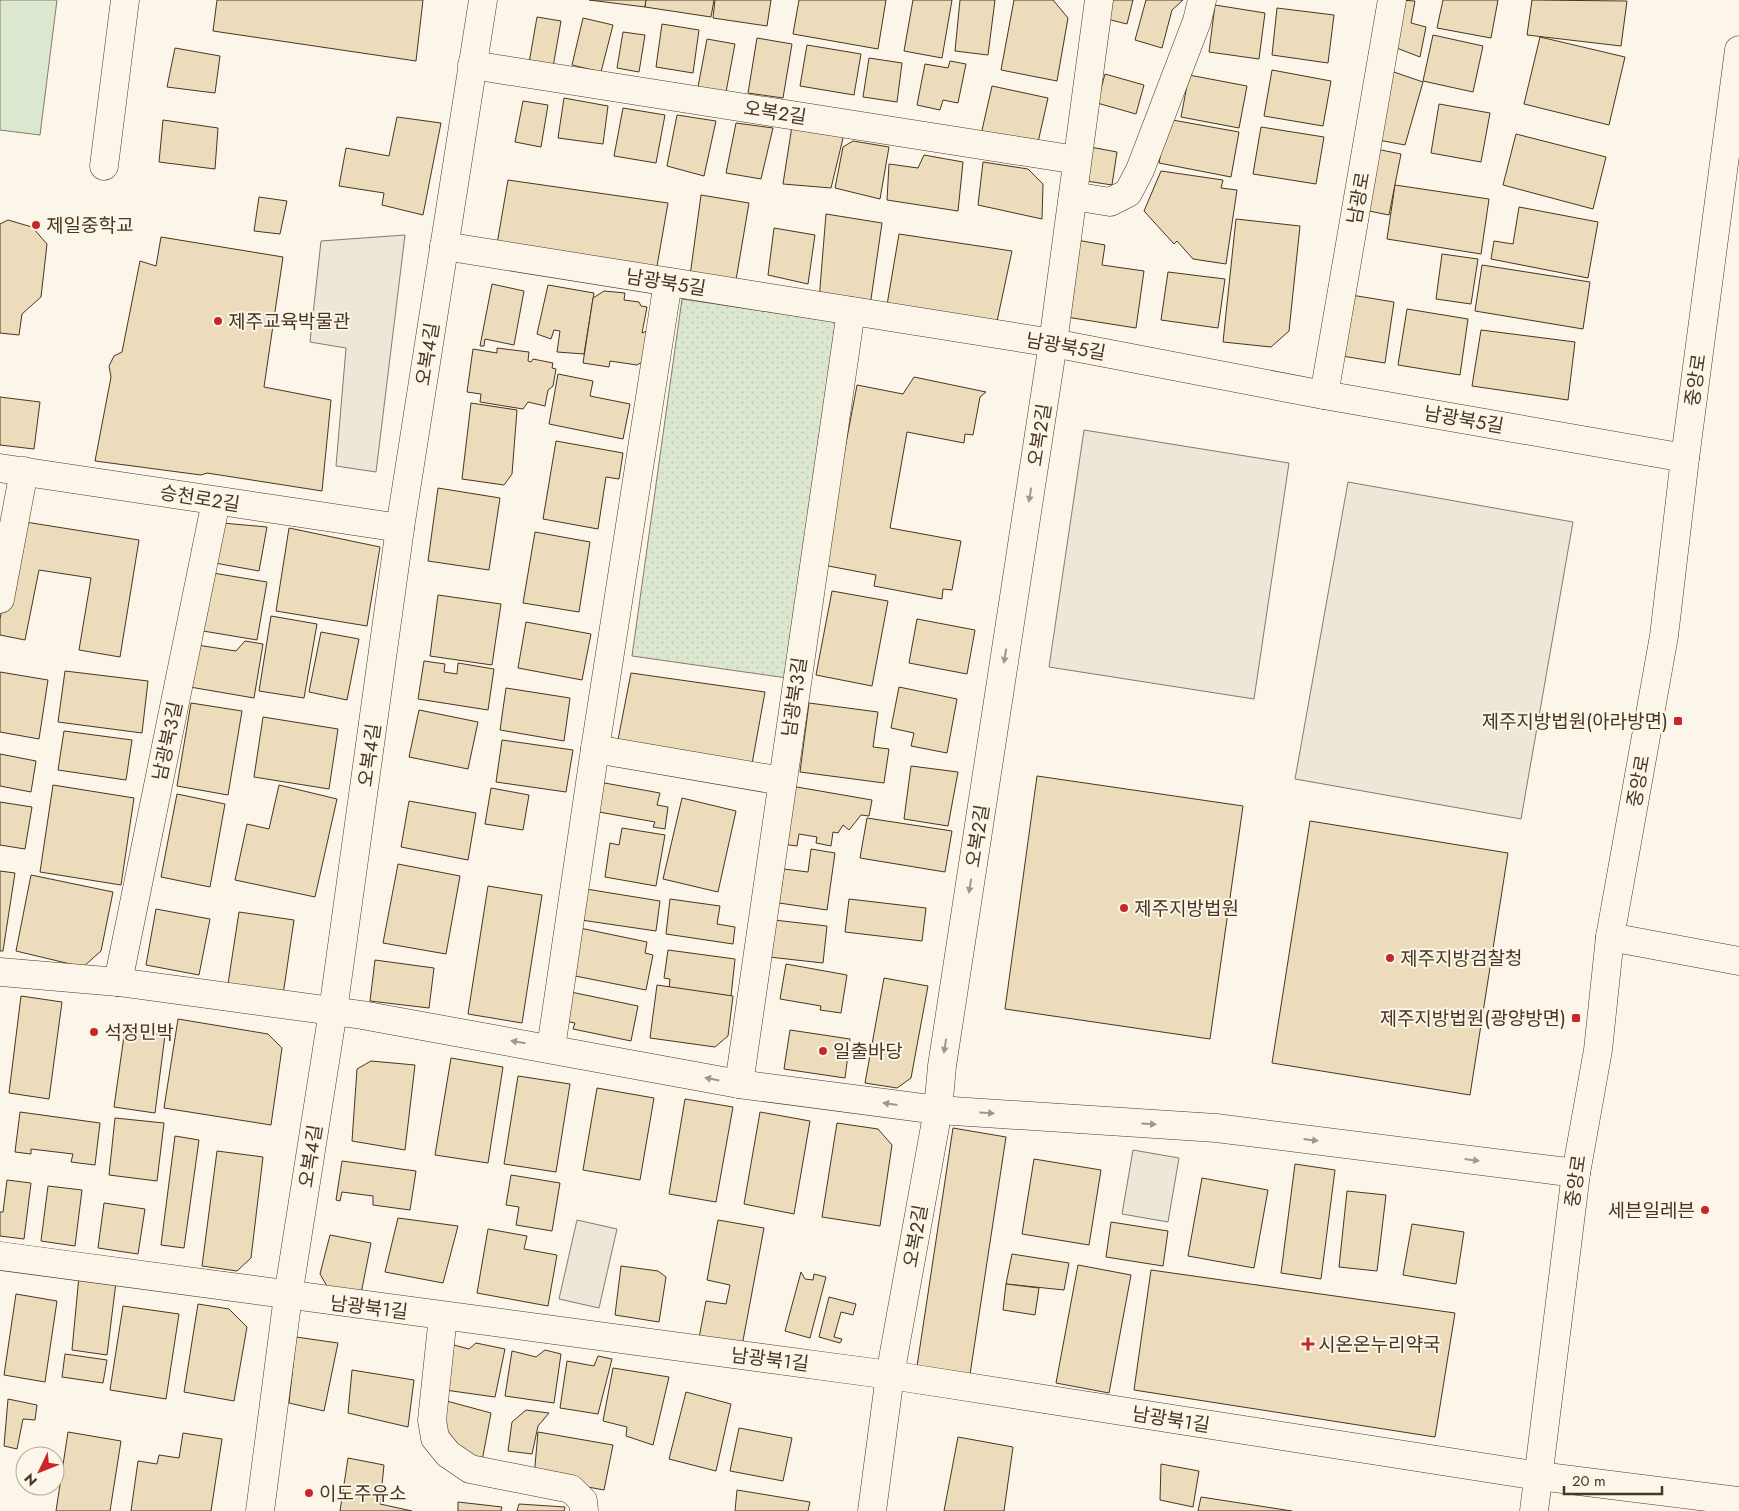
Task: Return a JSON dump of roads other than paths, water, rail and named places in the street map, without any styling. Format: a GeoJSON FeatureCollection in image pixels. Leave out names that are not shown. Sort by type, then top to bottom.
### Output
{"type":"FeatureCollection","features":[{"type":"Feature","properties":{"kind":"street"},"geometry":{"type":"LineString","coordinates":[[104,166],[125,0]]}},
{"type":"Feature","properties":{"kind":"street","name":"오복4길"},"geometry":{"type":"LineString","coordinates":[[260,1511],[288,1296],[333,1011],[400,528],[483,0]]}},
{"type":"Feature","properties":{"kind":"street","name":"오복2길"},"geometry":{"type":"LineString","coordinates":[[872,1511],[890,1375],[938,1110],[942,1066],[1053,343],[1099,0]]}},
{"type":"Feature","properties":{"kind":"street"},"geometry":{"type":"LineString","coordinates":[[1073,196],[1110,202],[1128,193],[1140,170],[1194,30],[1202,0]]}},
{"type":"Feature","properties":{"kind":"street","name":"남광로"},"geometry":{"type":"LineString","coordinates":[[1324,395],[1392,0]]}},
{"type":"Feature","properties":{"kind":"street","name":"중앙로"},"geometry":{"type":"LineString","coordinates":[[1534,1511],[1576,1173],[1598,1050],[1610,937],[1664,636],[1685,458],[1739,50]]}},
{"type":"Feature","properties":{"kind":"street","name":"오복2길"},"geometry":{"type":"LineString","coordinates":[[472,65],[1078,160]]}},
{"type":"Feature","properties":{"kind":"street","name":"남광북5길"},"geometry":{"type":"LineString","coordinates":[[444,246],[1053,343],[1324,395],[1685,458]]}},
{"type":"Feature","properties":{"kind":"street"},"geometry":{"type":"LineString","coordinates":[[551,1048],[595,749],[668,282]]}},
{"type":"Feature","properties":{"kind":"street","name":"남광북3길"},"geometry":{"type":"LineString","coordinates":[[739,1084],[851,311]]}},
{"type":"Feature","properties":{"kind":"street"},"geometry":{"type":"LineString","coordinates":[[0,599],[12,470]]}},
{"type":"Feature","properties":{"kind":"street","name":"승천로2길"},"geometry":{"type":"LineString","coordinates":[[12,470],[400,528]]}},
{"type":"Feature","properties":{"kind":"street","name":"남광북3길"},"geometry":{"type":"LineString","coordinates":[[118,982],[216,500]]}},
{"type":"Feature","properties":{"kind":"street"},"geometry":{"type":"LineString","coordinates":[[595,749],[782,780]]}},
{"type":"Feature","properties":{"kind":"street"},"geometry":{"type":"LineString","coordinates":[[1610,937],[1739,961]]}},
{"type":"Feature","properties":{"kind":"street"},"geometry":{"type":"LineString","coordinates":[[0,972],[118,982],[333,1011],[551,1048],[739,1084],[938,1110],[1216,1128],[1576,1173]]}},
{"type":"Feature","properties":{"kind":"street","name":"남광북1길"},"geometry":{"type":"LineString","coordinates":[[0,1256],[890,1375],[1539,1476],[1739,1501]]}},
{"type":"Feature","properties":{"kind":"street"},"geometry":{"type":"LineString","coordinates":[[442,1316],[432,1420],[435,1438],[448,1454],[470,1469],[571,1489],[583,1501],[584,1511]]}},
{"type":"Feature","properties":{"kind":"place","name":"제일중학교"},"geometry":{"type":"Point","coordinates":[36,225]}},
{"type":"Feature","properties":{"kind":"place","name":"제주교육박물관"},"geometry":{"type":"Point","coordinates":[218,321]}},
{"type":"Feature","properties":{"kind":"place","name":"제주지방법원(아라방면)"},"geometry":{"type":"Point","coordinates":[1678,721]}},
{"type":"Feature","properties":{"kind":"place","name":"제주지방법원"},"geometry":{"type":"Point","coordinates":[1124,908]}},
{"type":"Feature","properties":{"kind":"place","name":"제주지방검찰청"},"geometry":{"type":"Point","coordinates":[1390,958]}},
{"type":"Feature","properties":{"kind":"place","name":"제주지방법원(광양방면)"},"geometry":{"type":"Point","coordinates":[1576,1018]}},
{"type":"Feature","properties":{"kind":"place","name":"석정민박"},"geometry":{"type":"Point","coordinates":[94,1032]}},
{"type":"Feature","properties":{"kind":"place","name":"일출바당"},"geometry":{"type":"Point","coordinates":[823,1051]}},
{"type":"Feature","properties":{"kind":"place","name":"세븐일레븐"},"geometry":{"type":"Point","coordinates":[1705,1210]}},
{"type":"Feature","properties":{"kind":"place","name":"시온온누리약국"},"geometry":{"type":"Point","coordinates":[1308,1344]}},
{"type":"Feature","properties":{"kind":"place","name":"이도주유소"},"geometry":{"type":"Point","coordinates":[309,1493]}}]}
